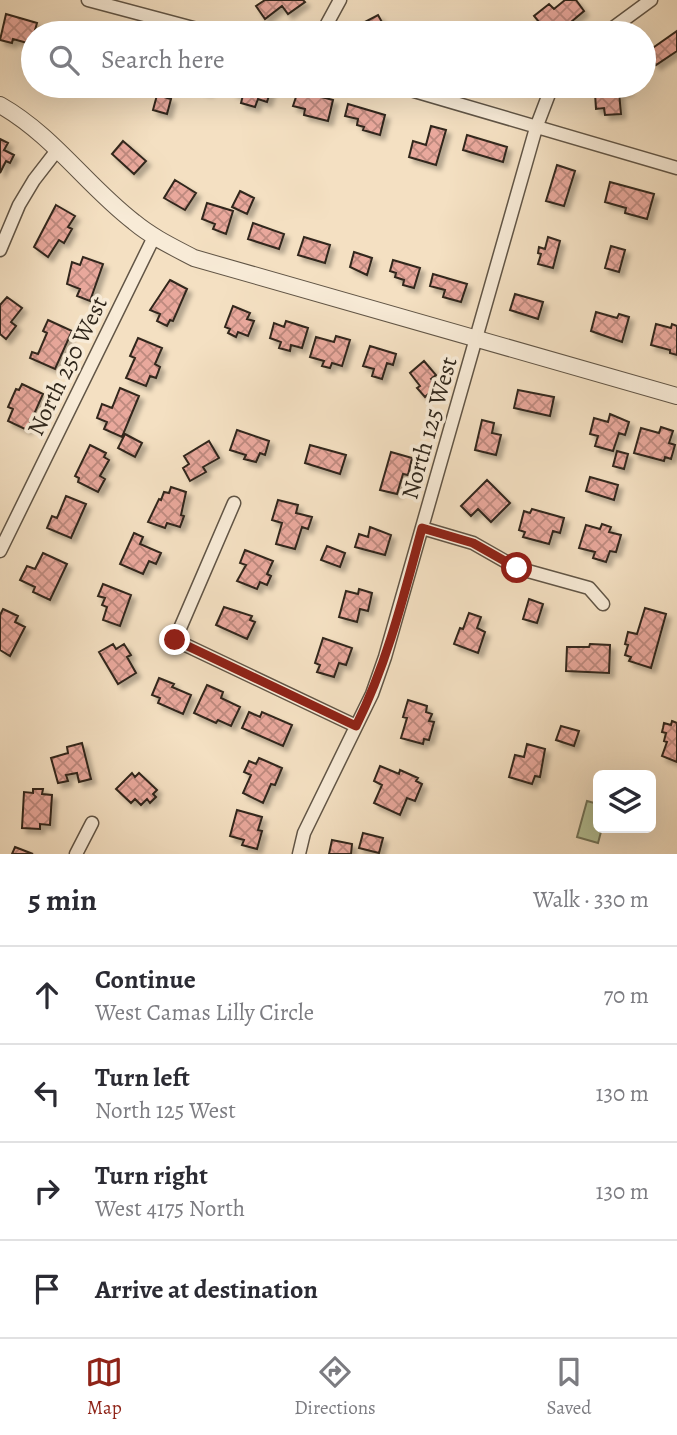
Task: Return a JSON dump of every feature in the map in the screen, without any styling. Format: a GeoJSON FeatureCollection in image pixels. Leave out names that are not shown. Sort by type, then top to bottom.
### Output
{"type":"FeatureCollection","features":[{"type":"Feature","properties":{"kind":"street"},"geometry":{"type":"LineString","coordinates":[[88,0],[167,21]]}},
{"type":"Feature","properties":{"kind":"street"},"geometry":{"type":"LineString","coordinates":[[329,21],[340,0]]}},
{"type":"Feature","properties":{"kind":"street"},"geometry":{"type":"LineString","coordinates":[[622,21],[651,0]]}},
{"type":"Feature","properties":{"kind":"street"},"geometry":{"type":"LineString","coordinates":[[437,98],[677,168]]}},
{"type":"Feature","properties":{"kind":"street","name":"North 125 West"},"geometry":{"type":"LineString","coordinates":[[299,854],[304,833],[372,694],[385,657],[536,128],[547,98]]}},
{"type":"Feature","properties":{"kind":"street"},"geometry":{"type":"LineString","coordinates":[[0,105],[18,116],[58,149],[111,203],[154,237],[194,258],[677,396]]}},
{"type":"Feature","properties":{"kind":"street"},"geometry":{"type":"LineString","coordinates":[[0,250],[33,180],[58,149]]}},
{"type":"Feature","properties":{"kind":"street","name":"North 250 West"},"geometry":{"type":"LineString","coordinates":[[0,551],[154,237]]}},
{"type":"Feature","properties":{"kind":"street"},"geometry":{"type":"LineString","coordinates":[[234,503],[175,640],[356,726]]}},
{"type":"Feature","properties":{"kind":"street"},"geometry":{"type":"LineString","coordinates":[[422,528],[473,543],[517,568],[589,588],[603,604]]}},
{"type":"Feature","properties":{"kind":"street"},"geometry":{"type":"LineString","coordinates":[[76,854],[92,823]]}},
{"type":"Feature","properties":{"kind":"green space"},"geometry":{"type":"Polygon","coordinates":[[[587,801],[593,803],[593,833],[601,833],[598,843],[577,837],[587,801]]]}},
{"type":"Feature","properties":{"kind":"building"},"geometry":{"type":"Polygon","coordinates":[[[265,0],[305,2],[288,14],[282,6],[265,19],[256,6],[265,0]]]}},
{"type":"Feature","properties":{"kind":"building"},"geometry":{"type":"Polygon","coordinates":[[[565,0],[576,0],[584,11],[572,21],[538,21],[534,16],[549,4],[554,9],[565,0]]]}},
{"type":"Feature","properties":{"kind":"building"},"geometry":{"type":"Polygon","coordinates":[[[6,14],[30,21],[21,21],[21,41],[13,39],[12,43],[0,40],[6,14]]]}},
{"type":"Feature","properties":{"kind":"building"},"geometry":{"type":"Polygon","coordinates":[[[378,15],[381,21],[367,21],[378,15]]]}},
{"type":"Feature","properties":{"kind":"building"},"geometry":{"type":"Polygon","coordinates":[[[677,31],[677,51],[656,65],[656,46],[677,31]]]}},
{"type":"Feature","properties":{"kind":"building"},"geometry":{"type":"Polygon","coordinates":[[[156,98],[171,99],[167,114],[153,110],[156,98]]]}},
{"type":"Feature","properties":{"kind":"building"},"geometry":{"type":"Polygon","coordinates":[[[242,98],[268,98],[267,102],[258,99],[255,107],[241,103],[242,98]]]}},
{"type":"Feature","properties":{"kind":"building"},"geometry":{"type":"Polygon","coordinates":[[[296,98],[333,100],[328,121],[304,115],[305,109],[293,106],[296,98]]]}},
{"type":"Feature","properties":{"kind":"building"},"geometry":{"type":"Polygon","coordinates":[[[595,98],[620,98],[621,114],[605,115],[604,108],[596,109],[595,98]]]}},
{"type":"Feature","properties":{"kind":"building"},"geometry":{"type":"Polygon","coordinates":[[[348,104],[385,115],[380,135],[363,130],[364,127],[357,125],[358,119],[345,116],[348,104]]]}},
{"type":"Feature","properties":{"kind":"building"},"geometry":{"type":"Polygon","coordinates":[[[431,126],[446,130],[436,165],[409,157],[413,141],[426,145],[431,126]]]}},
{"type":"Feature","properties":{"kind":"building"},"geometry":{"type":"Polygon","coordinates":[[[467,135],[507,147],[503,162],[463,150],[467,135]]]}},
{"type":"Feature","properties":{"kind":"building"},"geometry":{"type":"Polygon","coordinates":[[[0,139],[8,143],[4,150],[14,155],[10,163],[6,161],[0,173],[0,139]]]}},
{"type":"Feature","properties":{"kind":"building"},"geometry":{"type":"Polygon","coordinates":[[[123,141],[146,161],[134,174],[112,154],[123,141]]]}},
{"type":"Feature","properties":{"kind":"building"},"geometry":{"type":"Polygon","coordinates":[[[557,165],[575,171],[564,206],[546,201],[557,165]]]}},
{"type":"Feature","properties":{"kind":"building"},"geometry":{"type":"Polygon","coordinates":[[[175,180],[196,193],[185,210],[164,198],[175,180]]]}},
{"type":"Feature","properties":{"kind":"building"},"geometry":{"type":"Polygon","coordinates":[[[610,182],[654,194],[647,219],[625,213],[626,208],[605,202],[610,182]]]}},
{"type":"Feature","properties":{"kind":"building"},"geometry":{"type":"Polygon","coordinates":[[[240,191],[254,198],[247,214],[232,207],[240,191]]]}},
{"type":"Feature","properties":{"kind":"building"},"geometry":{"type":"Polygon","coordinates":[[[207,203],[233,211],[226,234],[213,229],[215,224],[202,219],[207,203]]]}},
{"type":"Feature","properties":{"kind":"building"},"geometry":{"type":"Polygon","coordinates":[[[56,205],[75,216],[68,227],[72,229],[64,243],[59,240],[48,257],[34,247],[56,205]]]}},
{"type":"Feature","properties":{"kind":"building"},"geometry":{"type":"Polygon","coordinates":[[[253,223],[284,234],[279,249],[248,239],[253,223]]]}},
{"type":"Feature","properties":{"kind":"building"},"geometry":{"type":"Polygon","coordinates":[[[304,237],[330,245],[325,263],[298,255],[304,237]]]}},
{"type":"Feature","properties":{"kind":"building"},"geometry":{"type":"Polygon","coordinates":[[[548,237],[560,241],[553,268],[538,264],[541,254],[538,253],[539,247],[545,249],[548,237]]]}},
{"type":"Feature","properties":{"kind":"building"},"geometry":{"type":"Polygon","coordinates":[[[611,246],[625,250],[619,272],[605,268],[611,246]]]}},
{"type":"Feature","properties":{"kind":"building"},"geometry":{"type":"Polygon","coordinates":[[[354,252],[372,258],[367,275],[350,267],[354,252]]]}},
{"type":"Feature","properties":{"kind":"building"},"geometry":{"type":"Polygon","coordinates":[[[83,257],[103,264],[90,301],[77,296],[80,289],[67,284],[72,262],[80,265],[83,257]]]}},
{"type":"Feature","properties":{"kind":"building"},"geometry":{"type":"Polygon","coordinates":[[[393,260],[420,268],[414,288],[403,285],[404,280],[395,277],[396,273],[390,271],[393,260]]]}},
{"type":"Feature","properties":{"kind":"building"},"geometry":{"type":"Polygon","coordinates":[[[433,274],[467,284],[461,302],[443,297],[445,290],[430,286],[433,274]]]}},
{"type":"Feature","properties":{"kind":"building"},"geometry":{"type":"Polygon","coordinates":[[[170,280],[187,289],[173,321],[170,320],[167,326],[157,321],[160,314],[150,310],[170,280]]]}},
{"type":"Feature","properties":{"kind":"building"},"geometry":{"type":"Polygon","coordinates":[[[515,294],[543,302],[538,319],[510,310],[515,294]]]}},
{"type":"Feature","properties":{"kind":"building"},"geometry":{"type":"Polygon","coordinates":[[[7,297],[22,308],[11,322],[16,326],[6,339],[0,334],[0,305],[7,297]]]}},
{"type":"Feature","properties":{"kind":"building"},"geometry":{"type":"Polygon","coordinates":[[[233,306],[250,313],[247,319],[254,321],[248,336],[238,332],[236,337],[228,333],[230,329],[225,327],[233,306]]]}},
{"type":"Feature","properties":{"kind":"building"},"geometry":{"type":"Polygon","coordinates":[[[596,312],[617,318],[619,314],[629,317],[622,342],[591,331],[596,312]]]}},
{"type":"Feature","properties":{"kind":"building"},"geometry":{"type":"Polygon","coordinates":[[[48,320],[72,331],[55,369],[30,358],[32,352],[38,354],[47,333],[43,331],[48,320]]]}},
{"type":"Feature","properties":{"kind":"building"},"geometry":{"type":"Polygon","coordinates":[[[286,321],[308,328],[302,348],[291,345],[290,351],[279,348],[281,342],[270,338],[274,323],[284,327],[286,321]]]}},
{"type":"Feature","properties":{"kind":"building"},"geometry":{"type":"Polygon","coordinates":[[[656,324],[671,328],[672,324],[677,326],[677,355],[670,353],[670,350],[651,345],[656,324]]]}},
{"type":"Feature","properties":{"kind":"building"},"geometry":{"type":"Polygon","coordinates":[[[336,336],[350,340],[342,366],[332,363],[330,368],[322,366],[324,361],[310,357],[316,337],[334,342],[336,336]]]}},
{"type":"Feature","properties":{"kind":"building"},"geometry":{"type":"Polygon","coordinates":[[[138,338],[162,348],[155,364],[160,367],[156,378],[150,376],[146,386],[126,378],[135,358],[130,356],[138,338]]]}},
{"type":"Feature","properties":{"kind":"building"},"geometry":{"type":"Polygon","coordinates":[[[370,346],[396,354],[393,365],[387,363],[382,379],[372,376],[374,369],[363,366],[370,346]]]}},
{"type":"Feature","properties":{"kind":"building"},"geometry":{"type":"Polygon","coordinates":[[[424,361],[436,375],[431,379],[437,386],[425,397],[410,373],[424,361]]]}},
{"type":"Feature","properties":{"kind":"building"},"geometry":{"type":"Polygon","coordinates":[[[22,384],[43,394],[27,430],[8,421],[13,409],[8,407],[16,389],[19,390],[22,384]]]}},
{"type":"Feature","properties":{"kind":"building"},"geometry":{"type":"Polygon","coordinates":[[[120,388],[139,396],[122,437],[104,429],[107,422],[97,418],[102,404],[112,408],[120,388]]]}},
{"type":"Feature","properties":{"kind":"building"},"geometry":{"type":"Polygon","coordinates":[[[518,390],[554,397],[550,416],[514,408],[518,390]]]}},
{"type":"Feature","properties":{"kind":"building"},"geometry":{"type":"Polygon","coordinates":[[[610,414],[629,422],[625,435],[619,433],[613,451],[595,446],[598,436],[590,434],[594,418],[608,422],[610,414]]]}},
{"type":"Feature","properties":{"kind":"building"},"geometry":{"type":"Polygon","coordinates":[[[482,420],[494,423],[492,433],[501,435],[496,455],[475,450],[482,420]]]}},
{"type":"Feature","properties":{"kind":"building"},"geometry":{"type":"Polygon","coordinates":[[[661,427],[673,431],[669,443],[675,445],[671,459],[665,457],[664,461],[634,453],[641,428],[659,433],[661,427]]]}},
{"type":"Feature","properties":{"kind":"building"},"geometry":{"type":"Polygon","coordinates":[[[237,430],[269,441],[265,455],[260,453],[256,462],[244,459],[246,455],[230,450],[237,430]]]}},
{"type":"Feature","properties":{"kind":"building"},"geometry":{"type":"Polygon","coordinates":[[[125,434],[142,443],[135,457],[118,448],[125,434]]]}},
{"type":"Feature","properties":{"kind":"building"},"geometry":{"type":"Polygon","coordinates":[[[209,441],[219,458],[203,467],[206,472],[190,481],[183,468],[189,464],[184,456],[209,441]]]}},
{"type":"Feature","properties":{"kind":"building"},"geometry":{"type":"Polygon","coordinates":[[[90,445],[106,453],[104,457],[109,460],[100,476],[105,479],[98,492],[78,482],[79,478],[75,476],[90,445]]]}},
{"type":"Feature","properties":{"kind":"building"},"geometry":{"type":"Polygon","coordinates":[[[310,445],[346,455],[340,474],[305,463],[310,445]]]}},
{"type":"Feature","properties":{"kind":"building"},"geometry":{"type":"Polygon","coordinates":[[[617,451],[628,454],[624,469],[613,466],[617,451]]]}},
{"type":"Feature","properties":{"kind":"building"},"geometry":{"type":"Polygon","coordinates":[[[391,452],[412,458],[408,475],[403,474],[397,494],[380,490],[391,452]]]}},
{"type":"Feature","properties":{"kind":"building"},"geometry":{"type":"Polygon","coordinates":[[[590,477],[618,485],[614,500],[586,491],[590,477]]]}},
{"type":"Feature","properties":{"kind":"building"},"geometry":{"type":"Polygon","coordinates":[[[487,480],[510,503],[491,522],[478,509],[471,516],[461,506],[487,480]]]}},
{"type":"Feature","properties":{"kind":"building"},"geometry":{"type":"Polygon","coordinates":[[[171,487],[186,492],[180,527],[167,523],[165,528],[148,522],[159,499],[161,500],[164,492],[169,493],[171,487]]]}},
{"type":"Feature","properties":{"kind":"building"},"geometry":{"type":"Polygon","coordinates":[[[66,496],[86,504],[71,538],[47,528],[52,516],[57,518],[66,496]]]}},
{"type":"Feature","properties":{"kind":"building"},"geometry":{"type":"Polygon","coordinates":[[[278,500],[298,505],[296,513],[312,517],[308,529],[302,527],[295,549],[276,544],[282,523],[272,520],[278,500]]]}},
{"type":"Feature","properties":{"kind":"building"},"geometry":{"type":"Polygon","coordinates":[[[532,509],[564,518],[560,533],[553,531],[549,544],[523,537],[525,532],[519,530],[524,511],[530,513],[532,509]]]}},
{"type":"Feature","properties":{"kind":"building"},"geometry":{"type":"Polygon","coordinates":[[[602,524],[611,527],[609,532],[621,535],[616,552],[610,551],[606,562],[593,558],[595,552],[579,548],[586,525],[600,529],[602,524]]]}},
{"type":"Feature","properties":{"kind":"building"},"geometry":{"type":"Polygon","coordinates":[[[370,527],[391,535],[385,555],[355,547],[359,534],[368,537],[370,527]]]}},
{"type":"Feature","properties":{"kind":"building"},"geometry":{"type":"Polygon","coordinates":[[[134,533],[143,537],[140,544],[161,553],[156,564],[149,561],[143,574],[120,564],[134,533]]]}},
{"type":"Feature","properties":{"kind":"building"},"geometry":{"type":"Polygon","coordinates":[[[327,546],[345,553],[340,567],[321,560],[327,546]]]}},
{"type":"Feature","properties":{"kind":"building"},"geometry":{"type":"Polygon","coordinates":[[[245,550],[273,561],[267,574],[271,576],[267,585],[260,582],[257,589],[237,581],[246,565],[240,563],[245,550]]]}},
{"type":"Feature","properties":{"kind":"building"},"geometry":{"type":"Polygon","coordinates":[[[43,553],[67,564],[50,600],[33,592],[35,587],[20,580],[27,566],[35,569],[43,553]]]}},
{"type":"Feature","properties":{"kind":"building"},"geometry":{"type":"Polygon","coordinates":[[[103,584],[131,595],[120,626],[103,620],[107,607],[102,605],[105,598],[98,596],[103,584]]]}},
{"type":"Feature","properties":{"kind":"building"},"geometry":{"type":"Polygon","coordinates":[[[359,589],[372,593],[368,611],[360,609],[357,622],[339,617],[346,591],[358,594],[359,589]]]}},
{"type":"Feature","properties":{"kind":"building"},"geometry":{"type":"Polygon","coordinates":[[[529,599],[543,604],[537,623],[523,619],[529,599]]]}},
{"type":"Feature","properties":{"kind":"building"},"geometry":{"type":"Polygon","coordinates":[[[224,607],[252,616],[250,620],[255,622],[247,639],[216,625],[224,607]]]}},
{"type":"Feature","properties":{"kind":"building"},"geometry":{"type":"Polygon","coordinates":[[[645,608],[666,614],[651,668],[629,661],[631,657],[625,655],[628,632],[637,634],[645,608]]]}},
{"type":"Feature","properties":{"kind":"building"},"geometry":{"type":"Polygon","coordinates":[[[3,609],[18,616],[15,622],[25,627],[10,656],[0,650],[0,615],[3,609]]]}},
{"type":"Feature","properties":{"kind":"building"},"geometry":{"type":"Polygon","coordinates":[[[469,613],[481,617],[477,628],[485,632],[478,653],[454,644],[469,613]]]}},
{"type":"Feature","properties":{"kind":"building"},"geometry":{"type":"Polygon","coordinates":[[[323,638],[352,648],[346,665],[339,663],[334,677],[317,672],[320,665],[315,663],[323,638]]]}},
{"type":"Feature","properties":{"kind":"building"},"geometry":{"type":"Polygon","coordinates":[[[113,644],[116,649],[124,644],[131,655],[127,657],[136,673],[118,684],[99,652],[113,644]]]}},
{"type":"Feature","properties":{"kind":"building"},"geometry":{"type":"Polygon","coordinates":[[[590,644],[610,645],[609,673],[566,671],[567,647],[589,647],[590,644]]]}},
{"type":"Feature","properties":{"kind":"building"},"geometry":{"type":"Polygon","coordinates":[[[159,678],[191,695],[183,714],[158,703],[160,698],[152,695],[159,678]]]}},
{"type":"Feature","properties":{"kind":"building"},"geometry":{"type":"Polygon","coordinates":[[[207,685],[223,692],[221,698],[240,707],[231,726],[218,720],[216,723],[194,713],[207,685]]]}},
{"type":"Feature","properties":{"kind":"building"},"geometry":{"type":"Polygon","coordinates":[[[408,700],[427,706],[426,712],[432,714],[429,721],[434,722],[429,740],[424,739],[423,744],[401,738],[407,718],[403,717],[408,700]]]}},
{"type":"Feature","properties":{"kind":"building"},"geometry":{"type":"Polygon","coordinates":[[[249,712],[260,717],[262,712],[292,725],[283,746],[242,728],[249,712]]]}},
{"type":"Feature","properties":{"kind":"building"},"geometry":{"type":"Polygon","coordinates":[[[672,721],[677,723],[677,762],[662,756],[667,742],[664,741],[666,733],[662,732],[664,723],[671,725],[672,721]]]}},
{"type":"Feature","properties":{"kind":"building"},"geometry":{"type":"Polygon","coordinates":[[[561,726],[579,731],[574,746],[556,740],[561,726]]]}},
{"type":"Feature","properties":{"kind":"building"},"geometry":{"type":"Polygon","coordinates":[[[82,743],[91,779],[79,782],[77,773],[66,775],[68,781],[58,783],[51,758],[68,753],[67,747],[82,743]]]}},
{"type":"Feature","properties":{"kind":"building"},"geometry":{"type":"Polygon","coordinates":[[[527,744],[545,749],[540,777],[535,776],[532,784],[509,777],[515,755],[524,757],[527,744]]]}},
{"type":"Feature","properties":{"kind":"building"},"geometry":{"type":"Polygon","coordinates":[[[259,758],[282,768],[263,803],[243,793],[251,775],[244,772],[249,761],[256,764],[259,758]]]}},
{"type":"Feature","properties":{"kind":"building"},"geometry":{"type":"Polygon","coordinates":[[[380,766],[399,774],[400,770],[418,778],[416,781],[422,784],[415,801],[407,798],[400,815],[374,803],[382,785],[374,781],[380,766]]]}},
{"type":"Feature","properties":{"kind":"building"},"geometry":{"type":"Polygon","coordinates":[[[132,773],[135,777],[139,773],[157,790],[153,794],[156,797],[150,803],[147,799],[141,805],[135,799],[131,803],[116,789],[132,773]]]}},
{"type":"Feature","properties":{"kind":"building"},"geometry":{"type":"Polygon","coordinates":[[[33,789],[43,789],[42,794],[52,795],[50,825],[40,824],[40,829],[22,828],[24,792],[33,793],[33,789]]]}},
{"type":"Feature","properties":{"kind":"building"},"geometry":{"type":"Polygon","coordinates":[[[237,810],[262,817],[258,830],[262,831],[257,849],[242,845],[244,840],[230,836],[237,810]]]}},
{"type":"Feature","properties":{"kind":"building"},"geometry":{"type":"Polygon","coordinates":[[[363,833],[383,838],[379,853],[359,848],[363,833]]]}},
{"type":"Feature","properties":{"kind":"building"},"geometry":{"type":"Polygon","coordinates":[[[332,840],[352,844],[351,854],[329,854],[332,840]]]}},
{"type":"Feature","properties":{"kind":"building"},"geometry":{"type":"Polygon","coordinates":[[[15,847],[33,854],[12,854],[15,847]]]}},
{"type":"Feature","properties":{"kind":"route"},"geometry":{"type":"LineString","coordinates":[[175,640],[356,726],[372,694],[385,657],[422,528],[473,543],[517,568]]}}]}
